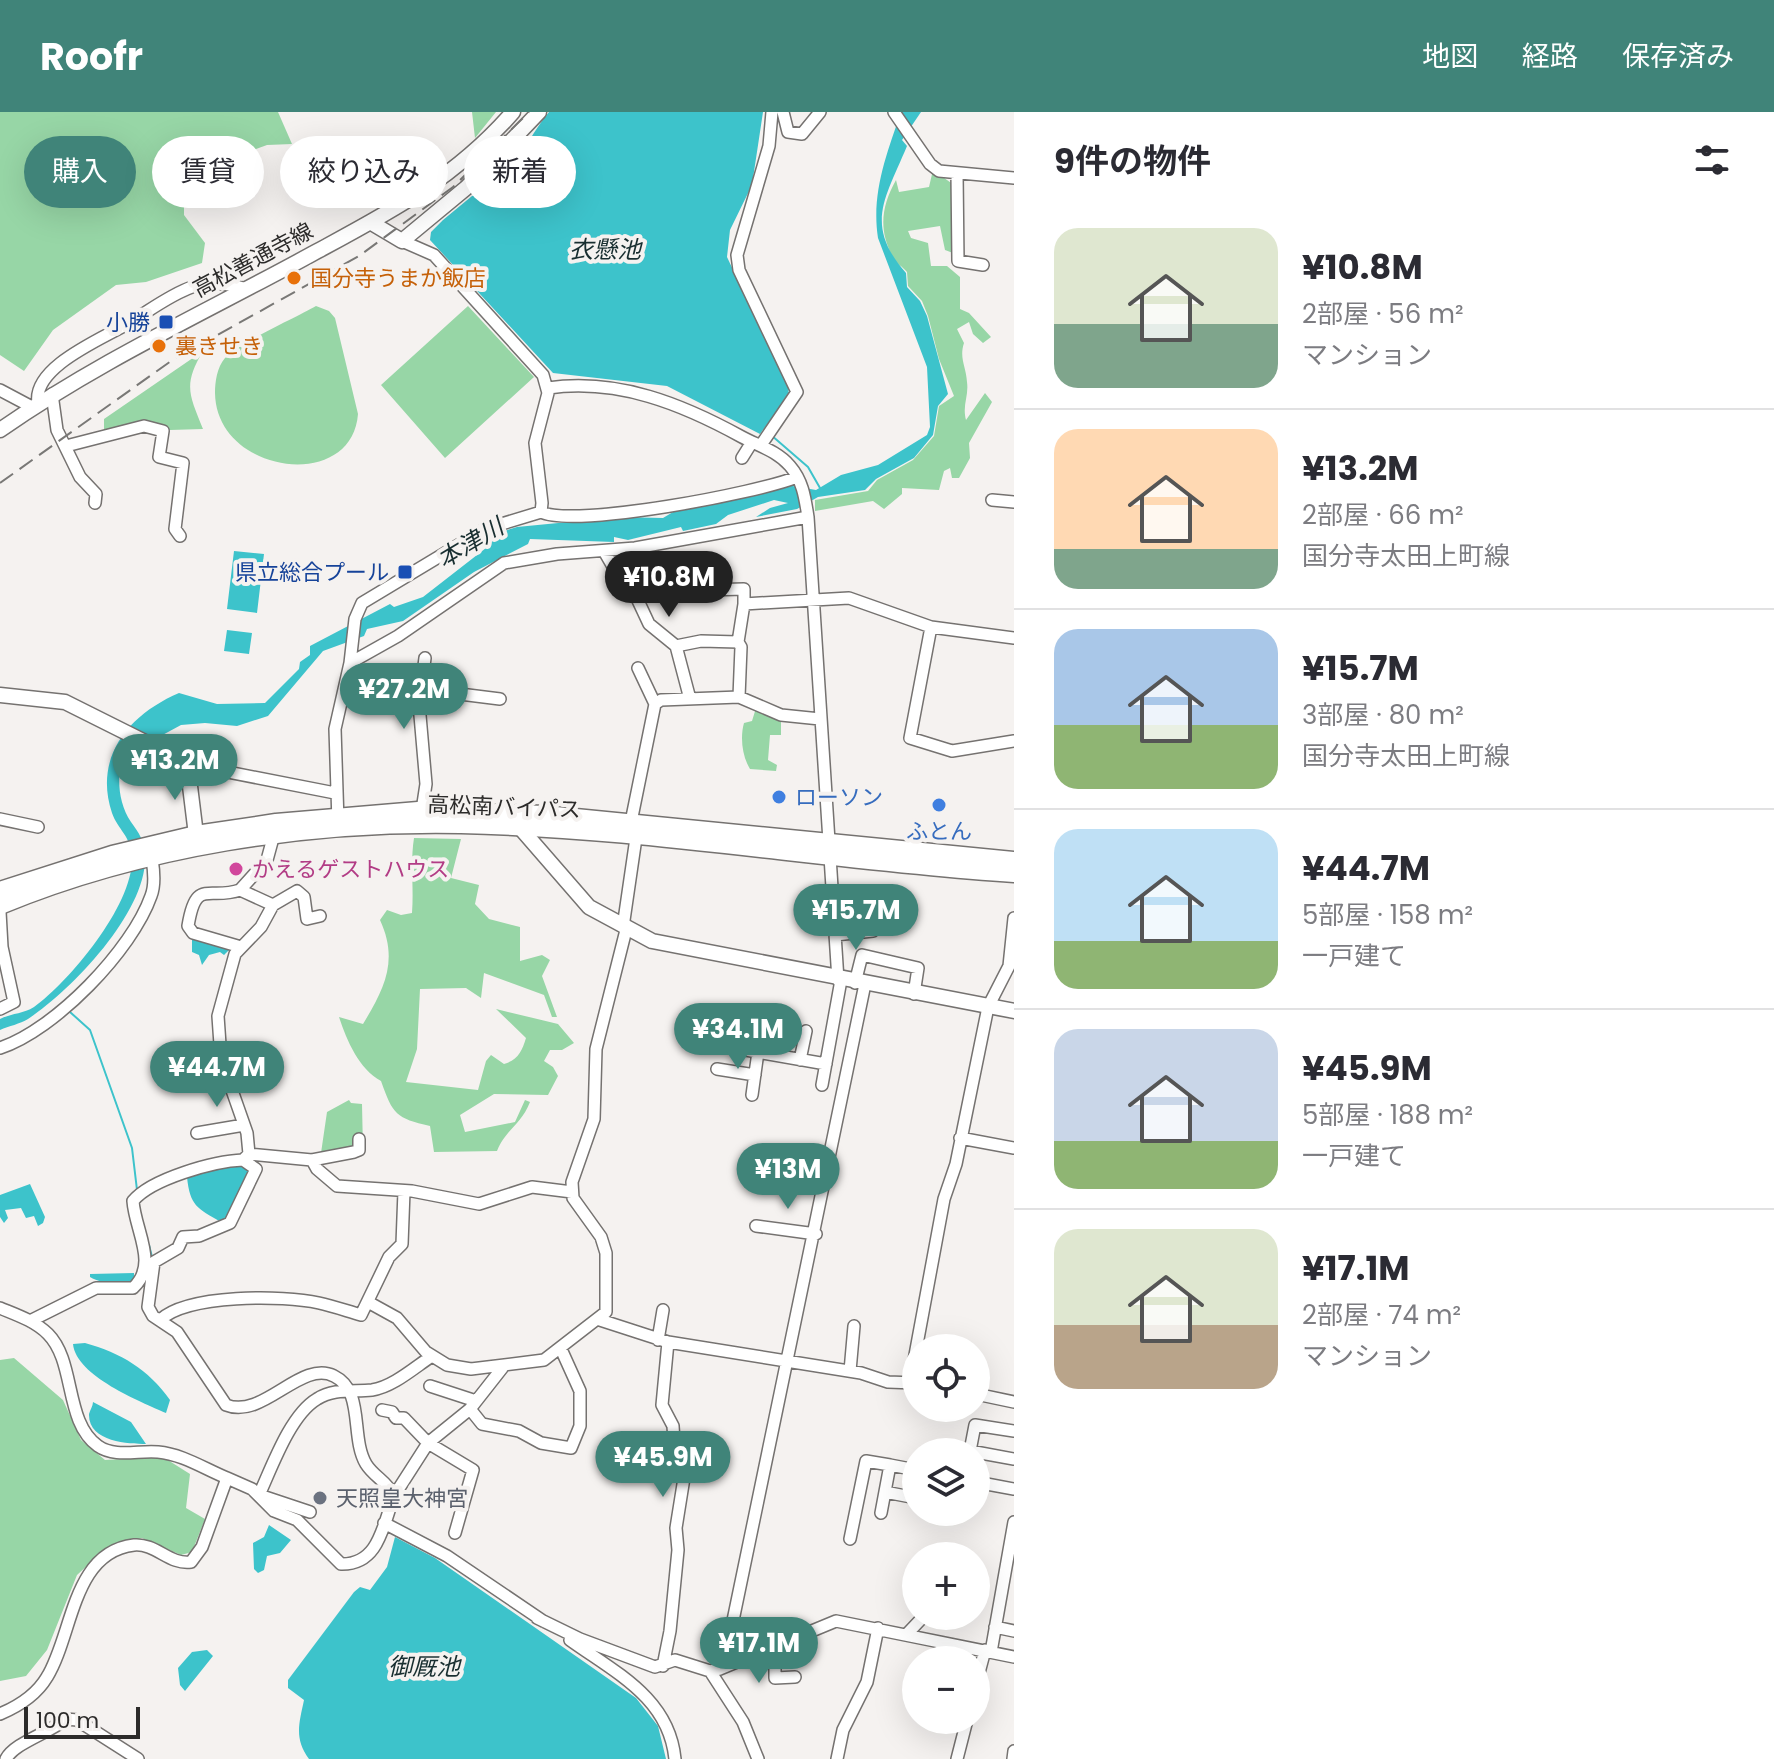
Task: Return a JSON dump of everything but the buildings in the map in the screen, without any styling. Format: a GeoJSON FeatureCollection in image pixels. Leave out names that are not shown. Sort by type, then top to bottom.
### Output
{"type":"FeatureCollection","features":[{"type":"Feature","properties":{"kind":"highway","name":"高松南バイパス"},"geometry":{"type":"LineString","coordinates":[[0,890],[197,842],[422,810],[510,812],[634,830],[1014,874]]}},
{"type":"Feature","properties":{"kind":"highway","name":"高松南バイパス"},"geometry":{"type":"LineString","coordinates":[[197,842],[273,838],[338,823],[634,830]]}},
{"type":"Feature","properties":{"kind":"highway","name":"高松南バイパス"},"geometry":{"type":"LineString","coordinates":[[830,851],[1014,860]]}},
{"type":"Feature","properties":{"kind":"highway","name":"高松南バイパス"},"geometry":{"type":"LineString","coordinates":[[0,906],[110,861]]}},
{"type":"Feature","properties":{"kind":"main road","name":"高松善通寺線"},"geometry":{"type":"LineString","coordinates":[[0,430],[93,368],[247,289],[370,222],[451,173],[513,112]]}},
{"type":"Feature","properties":{"kind":"main road"},"geometry":{"type":"LineString","coordinates":[[370,222],[402,241],[466,188],[539,112]]}},
{"type":"Feature","properties":{"kind":"main road"},"geometry":{"type":"LineString","coordinates":[[0,695],[65,702],[125,729],[182,763],[193,794],[197,842]]}},
{"type":"Feature","properties":{"kind":"main road"},"geometry":{"type":"LineString","coordinates":[[510,812],[581,900],[624,928],[652,941],[705,954],[1014,1011]]}},
{"type":"Feature","properties":{"kind":"street"},"geometry":{"type":"LineString","coordinates":[[742,458],[797,392],[739,270],[737,255],[769,146],[772,112]]}},
{"type":"Feature","properties":{"kind":"street"},"geometry":{"type":"LineString","coordinates":[[783,112],[788,132],[802,134],[820,112]]}},
{"type":"Feature","properties":{"kind":"street"},"geometry":{"type":"LineString","coordinates":[[895,114],[930,164],[939,171],[1014,178]]}},
{"type":"Feature","properties":{"kind":"street"},"geometry":{"type":"LineString","coordinates":[[957,173],[958,261],[983,265]]}},
{"type":"Feature","properties":{"kind":"street"},"geometry":{"type":"LineString","coordinates":[[402,241],[434,255],[543,375],[548,388],[535,443],[541,482],[541,512]]}},
{"type":"Feature","properties":{"kind":"street"},"geometry":{"type":"LineString","coordinates":[[0,390],[35,405],[45,380],[65,360],[177,294],[204,284],[247,289]]}},
{"type":"Feature","properties":{"kind":"street"},"geometry":{"type":"LineString","coordinates":[[548,388],[656,396],[756,444],[782,459],[798,478],[808,515],[835,935],[850,982],[816,1234],[785,1361],[730,1635],[740,1647],[758,1652]]}},
{"type":"Feature","properties":{"kind":"street"},"geometry":{"type":"LineString","coordinates":[[52,394],[57,430],[80,477],[96,494],[95,503]]}},
{"type":"Feature","properties":{"kind":"street"},"geometry":{"type":"LineString","coordinates":[[66,446],[144,426],[163,431],[159,457],[183,463],[175,529],[180,536]]}},
{"type":"Feature","properties":{"kind":"street"},"geometry":{"type":"LineString","coordinates":[[338,823],[335,729],[351,659],[355,619],[368,598],[429,565],[485,529],[541,512],[553,517],[623,512],[798,478]]}},
{"type":"Feature","properties":{"kind":"street"},"geometry":{"type":"LineString","coordinates":[[992,500],[1014,502]]}},
{"type":"Feature","properties":{"kind":"street"},"geometry":{"type":"LineString","coordinates":[[351,659],[398,636],[504,563],[557,554],[604,551],[808,515]]}},
{"type":"Feature","properties":{"kind":"street"},"geometry":{"type":"LineString","coordinates":[[604,551],[615,570],[627,577],[649,624],[676,646],[690,699]]}},
{"type":"Feature","properties":{"kind":"street"},"geometry":{"type":"LineString","coordinates":[[635,597],[669,591],[744,589],[738,642],[741,647],[739,697]]}},
{"type":"Feature","properties":{"kind":"street"},"geometry":{"type":"LineString","coordinates":[[744,604],[849,598],[931,627],[1014,638]]}},
{"type":"Feature","properties":{"kind":"street"},"geometry":{"type":"LineString","coordinates":[[931,627],[910,738],[952,751],[1014,741]]}},
{"type":"Feature","properties":{"kind":"street"},"geometry":{"type":"LineString","coordinates":[[676,646],[701,641],[738,642]]}},
{"type":"Feature","properties":{"kind":"street"},"geometry":{"type":"LineString","coordinates":[[422,810],[426,784],[420,689],[425,658]]}},
{"type":"Feature","properties":{"kind":"street"},"geometry":{"type":"LineString","coordinates":[[368,1302],[397,1318],[432,1356],[459,1367],[503,1367],[544,1360],[600,1320],[609,1300],[606,1253],[601,1237],[572,1192],[575,1168],[594,1119],[596,1049],[624,928],[634,830],[655,704],[638,668]]}},
{"type":"Feature","properties":{"kind":"street"},"geometry":{"type":"LineString","coordinates":[[420,689],[500,699]]}},
{"type":"Feature","properties":{"kind":"street"},"geometry":{"type":"LineString","coordinates":[[655,704],[739,697],[781,715],[820,719]]}},
{"type":"Feature","properties":{"kind":"street"},"geometry":{"type":"LineString","coordinates":[[182,763],[335,793]]}},
{"type":"Feature","properties":{"kind":"street"},"geometry":{"type":"LineString","coordinates":[[0,819],[38,827]]}},
{"type":"Feature","properties":{"kind":"street"},"geometry":{"type":"LineString","coordinates":[[240,890],[267,860],[273,838]]}},
{"type":"Feature","properties":{"kind":"street"},"geometry":{"type":"LineString","coordinates":[[0,1048],[53,1018],[91,983],[138,926],[152,894],[152,852]]}},
{"type":"Feature","properties":{"kind":"street"},"geometry":{"type":"LineString","coordinates":[[241,947],[193,933],[188,926],[195,899],[203,892],[240,890],[273,905]]}},
{"type":"Feature","properties":{"kind":"street"},"geometry":{"type":"LineString","coordinates":[[320,916],[307,919],[304,897],[297,891],[273,905],[261,927],[231,962],[218,1016],[219,1043],[244,1125],[246,1157],[256,1169],[230,1223],[199,1236],[183,1237],[178,1248],[154,1262],[148,1307],[153,1316],[177,1332],[226,1405],[236,1409],[246,1408],[318,1373],[338,1378],[351,1390],[359,1448],[368,1468],[381,1476],[394,1496]]}},
{"type":"Feature","properties":{"kind":"street"},"geometry":{"type":"LineString","coordinates":[[0,912],[2,947],[14,1002],[0,1009]]}},
{"type":"Feature","properties":{"kind":"street"},"geometry":{"type":"LineString","coordinates":[[922,1334],[988,1007],[1009,966],[1014,918]]}},
{"type":"Feature","properties":{"kind":"street"},"geometry":{"type":"LineString","coordinates":[[835,935],[873,931]]}},
{"type":"Feature","properties":{"kind":"street"},"geometry":{"type":"LineString","coordinates":[[822,1085],[850,982],[862,955],[918,968],[914,994]]}},
{"type":"Feature","properties":{"kind":"street"},"geometry":{"type":"LineString","coordinates":[[800,1060],[806,1031]]}},
{"type":"Feature","properties":{"kind":"street"},"geometry":{"type":"LineString","coordinates":[[722,1046],[826,1064]]}},
{"type":"Feature","properties":{"kind":"street"},"geometry":{"type":"LineString","coordinates":[[752,1095],[758,1052]]}},
{"type":"Feature","properties":{"kind":"street"},"geometry":{"type":"LineString","coordinates":[[717,1069],[755,1075]]}},
{"type":"Feature","properties":{"kind":"street"},"geometry":{"type":"LineString","coordinates":[[197,1133],[244,1125]]}},
{"type":"Feature","properties":{"kind":"street"},"geometry":{"type":"LineString","coordinates":[[960,1138],[1014,1148]]}},
{"type":"Feature","properties":{"kind":"street"},"geometry":{"type":"LineString","coordinates":[[30,1321],[96,1288],[133,1288],[140,1282],[147,1255],[134,1219],[133,1201],[138,1195],[180,1174],[246,1157],[312,1160],[354,1152],[359,1150],[359,1139]]}},
{"type":"Feature","properties":{"kind":"street"},"geometry":{"type":"LineString","coordinates":[[312,1160],[317,1169],[337,1186],[404,1191],[479,1204],[532,1187],[572,1192]]}},
{"type":"Feature","properties":{"kind":"street"},"geometry":{"type":"LineString","coordinates":[[160,1320],[186,1308],[260,1298],[320,1303],[361,1315],[389,1257],[402,1244],[404,1191]]}},
{"type":"Feature","properties":{"kind":"street"},"geometry":{"type":"LineString","coordinates":[[756,1226],[816,1234]]}},
{"type":"Feature","properties":{"kind":"street"},"geometry":{"type":"LineString","coordinates":[[0,1308],[30,1321],[56,1344],[82,1423],[89,1438],[100,1448],[112,1452],[172,1454],[259,1495],[310,1512]]}},
{"type":"Feature","properties":{"kind":"street"},"geometry":{"type":"LineString","coordinates":[[663,1310],[662,1405],[673,1426],[675,1456],[684,1478],[676,1528],[678,1550],[670,1631],[663,1666]]}},
{"type":"Feature","properties":{"kind":"street"},"geometry":{"type":"LineString","coordinates":[[600,1320],[628,1326],[663,1341],[902,1382]]}},
{"type":"Feature","properties":{"kind":"street"},"geometry":{"type":"LineString","coordinates":[[850,1371],[854,1326]]}},
{"type":"Feature","properties":{"kind":"street"},"geometry":{"type":"LineString","coordinates":[[430,1386],[473,1405],[482,1424],[519,1431],[541,1443],[571,1448],[580,1426],[580,1391],[561,1349]]}},
{"type":"Feature","properties":{"kind":"street"},"geometry":{"type":"LineString","coordinates":[[259,1495],[272,1461],[302,1412],[316,1399],[334,1391],[371,1390],[388,1385],[432,1356]]}},
{"type":"Feature","properties":{"kind":"street"},"geometry":{"type":"LineString","coordinates":[[259,1495],[274,1511],[297,1520],[312,1532],[341,1564],[360,1563],[368,1557],[394,1496],[428,1443],[473,1405],[503,1367]]}},
{"type":"Feature","properties":{"kind":"street"},"geometry":{"type":"LineString","coordinates":[[990,1397],[1014,1402]]}},
{"type":"Feature","properties":{"kind":"street"},"geometry":{"type":"LineString","coordinates":[[382,1410],[392,1412],[396,1418],[404,1418],[428,1443],[473,1470],[455,1533]]}},
{"type":"Feature","properties":{"kind":"street"},"geometry":{"type":"LineString","coordinates":[[1014,1431],[975,1425],[970,1451],[1014,1459]]}},
{"type":"Feature","properties":{"kind":"street"},"geometry":{"type":"LineString","coordinates":[[850,1539],[866,1461],[902,1467]]}},
{"type":"Feature","properties":{"kind":"street"},"geometry":{"type":"LineString","coordinates":[[881,1513],[890,1465]]}},
{"type":"Feature","properties":{"kind":"street"},"geometry":{"type":"LineString","coordinates":[[0,1714],[34,1693],[46,1678],[83,1586],[102,1558],[134,1545],[147,1546],[178,1564],[191,1562],[202,1547],[227,1478]]}},
{"type":"Feature","properties":{"kind":"street"},"geometry":{"type":"LineString","coordinates":[[990,1485],[1014,1489]]}},
{"type":"Feature","properties":{"kind":"street"},"geometry":{"type":"LineString","coordinates":[[885,1492],[902,1495]]}},
{"type":"Feature","properties":{"kind":"street"},"geometry":{"type":"LineString","coordinates":[[989,1646],[1009,1588],[1014,1522]]}},
{"type":"Feature","properties":{"kind":"street"},"geometry":{"type":"LineString","coordinates":[[384,1523],[421,1540],[655,1703],[669,1728],[675,1759]]}},
{"type":"Feature","properties":{"kind":"street"},"geometry":{"type":"LineString","coordinates":[[537,1618],[580,1639],[646,1664],[663,1666],[675,1660],[710,1671],[737,1664],[775,1644],[836,1621],[962,1646]]}},
{"type":"Feature","properties":{"kind":"street"},"geometry":{"type":"LineString","coordinates":[[995,1627],[1014,1631]]}},
{"type":"Feature","properties":{"kind":"street"},"geometry":{"type":"LineString","coordinates":[[837,1759],[843,1730],[867,1682],[878,1628]]}},
{"type":"Feature","properties":{"kind":"street"},"geometry":{"type":"LineString","coordinates":[[906,1635],[911,1630]]}},
{"type":"Feature","properties":{"kind":"street"},"geometry":{"type":"LineString","coordinates":[[775,1644],[775,1678],[795,1677]]}},
{"type":"Feature","properties":{"kind":"street"},"geometry":{"type":"LineString","coordinates":[[990,1651],[1014,1657]]}},
{"type":"Feature","properties":{"kind":"street"},"geometry":{"type":"LineString","coordinates":[[710,1671],[743,1722],[758,1759]]}},
{"type":"Feature","properties":{"kind":"street"},"geometry":{"type":"LineString","coordinates":[[6,1759],[11,1749],[51,1731],[66,1719],[77,1720],[138,1759]]}},
{"type":"Feature","properties":{"kind":"street"},"geometry":{"type":"LineString","coordinates":[[957,1759],[963,1734]]}},
{"type":"Feature","properties":{"kind":"street"},"geometry":{"type":"LineString","coordinates":[[1013,1759],[1014,1751]]}},
{"type":"Feature","properties":{"kind":"green space"},"geometry":{"type":"Polygon","coordinates":[[[0,112],[278,112],[288,136],[280,136],[280,144],[264,146],[264,136],[152,136],[152,208],[184,208],[184,215],[205,243],[202,263],[146,282],[116,285],[53,330],[24,371],[0,355],[0,112]]]}},
{"type":"Feature","properties":{"kind":"green space"},"geometry":{"type":"Polygon","coordinates":[[[472,112],[496,112],[477,136],[472,112]]]}},
{"type":"Feature","properties":{"kind":"green space"},"geometry":{"type":"Polygon","coordinates":[[[933,170],[954,185],[953,253],[945,250],[940,226],[908,231],[911,238],[928,243],[931,266],[947,266],[960,277],[960,309],[969,313],[991,337],[983,343],[973,334],[969,322],[957,329],[964,343],[966,420],[985,393],[992,402],[969,443],[970,458],[959,478],[952,478],[950,468],[944,471],[939,490],[902,488],[902,494],[884,509],[873,501],[815,511],[815,500],[868,491],[877,480],[913,460],[934,436],[939,406],[954,396],[939,359],[922,301],[908,286],[907,272],[889,249],[883,219],[896,180],[899,192],[929,187],[933,170]]]}},
{"type":"Feature","properties":{"kind":"green space"},"geometry":{"type":"Polygon","coordinates":[[[316,306],[329,311],[335,318],[358,414],[350,439],[333,455],[310,463],[285,464],[259,456],[237,442],[221,420],[215,393],[216,379],[222,362],[233,352],[316,306]]]}},
{"type":"Feature","properties":{"kind":"green space"},"geometry":{"type":"Polygon","coordinates":[[[468,306],[534,377],[445,458],[381,385],[468,306]]]}},
{"type":"Feature","properties":{"kind":"green space"},"geometry":{"type":"Polygon","coordinates":[[[203,351],[193,373],[190,390],[203,429],[104,432],[104,419],[203,351]]]}},
{"type":"Feature","properties":{"kind":"green space"},"geometry":{"type":"Polygon","coordinates":[[[756,708],[781,717],[781,735],[770,735],[768,760],[777,765],[776,771],[750,769],[745,758],[742,746],[744,723],[752,721],[756,708]]]}},
{"type":"Feature","properties":{"kind":"green space"},"geometry":{"type":"Polygon","coordinates":[[[414,838],[461,839],[451,878],[479,885],[475,904],[489,919],[520,927],[520,961],[542,955],[550,960],[542,976],[557,1017],[552,1017],[544,995],[484,973],[481,998],[466,988],[420,989],[417,1049],[406,1082],[478,1090],[486,1061],[491,1055],[504,1064],[509,1062],[519,1054],[526,1038],[496,1009],[558,1024],[574,1043],[562,1050],[550,1050],[544,1061],[553,1067],[558,1076],[548,1095],[494,1094],[460,1115],[465,1132],[515,1122],[525,1100],[530,1102],[497,1151],[434,1152],[430,1126],[397,1113],[381,1081],[366,1069],[355,1054],[339,1017],[363,1024],[383,987],[389,962],[386,935],[380,920],[387,910],[401,915],[412,913],[414,838]]]}},
{"type":"Feature","properties":{"kind":"green space"},"geometry":{"type":"Polygon","coordinates":[[[349,1100],[362,1104],[363,1150],[321,1153],[327,1112],[349,1100]]]}},
{"type":"Feature","properties":{"kind":"green space"},"geometry":{"type":"Polygon","coordinates":[[[14,1358],[63,1400],[81,1440],[105,1460],[163,1457],[190,1474],[186,1508],[205,1519],[192,1552],[181,1555],[142,1538],[104,1550],[77,1575],[47,1650],[26,1676],[0,1681],[0,1360],[14,1358]]]}},
{"type":"Feature","properties":{"kind":"water","name":"衣懸池"},"geometry":{"type":"Polygon","coordinates":[[[549,112],[763,112],[752,185],[730,230],[727,257],[788,386],[789,395],[760,434],[667,386],[553,373],[430,240],[431,232],[464,203],[464,208],[576,208],[576,136],[532,136],[549,112]]]}},
{"type":"Feature","properties":{"kind":"water"},"geometry":{"type":"Polygon","coordinates":[[[901,112],[921,112],[902,140],[907,146],[886,197],[882,226],[893,256],[906,273],[907,287],[920,301],[927,316],[948,394],[938,406],[933,435],[914,458],[876,479],[865,490],[818,497],[797,509],[756,517],[770,508],[788,503],[774,500],[728,515],[716,524],[683,531],[681,527],[628,540],[614,537],[614,542],[530,539],[528,544],[474,572],[403,621],[367,629],[364,636],[323,651],[268,716],[237,726],[205,723],[181,725],[157,738],[133,743],[123,752],[119,779],[126,814],[141,837],[145,854],[143,876],[135,899],[104,947],[65,989],[28,1019],[0,1030],[0,1019],[34,1007],[65,979],[97,940],[123,897],[132,857],[129,844],[112,813],[107,792],[108,773],[112,756],[131,725],[161,702],[179,693],[217,704],[265,703],[299,669],[300,662],[310,655],[310,646],[390,604],[394,607],[423,597],[486,548],[498,533],[517,527],[620,517],[663,518],[678,509],[787,485],[816,490],[841,475],[878,465],[927,435],[930,427],[927,367],[878,238],[876,221],[882,174],[901,112]]]}},
{"type":"Feature","properties":{"kind":"water"},"geometry":{"type":"Polygon","coordinates":[[[234,551],[264,554],[257,613],[227,609],[234,551]]]}},
{"type":"Feature","properties":{"kind":"water"},"geometry":{"type":"Polygon","coordinates":[[[227,630],[252,633],[249,654],[224,651],[227,630]]]}},
{"type":"Feature","properties":{"kind":"water"},"geometry":{"type":"Polygon","coordinates":[[[192,939],[231,948],[224,955],[220,952],[209,955],[202,965],[199,955],[192,952],[192,939]]]}},
{"type":"Feature","properties":{"kind":"water"},"geometry":{"type":"Polygon","coordinates":[[[234,1164],[251,1171],[228,1217],[221,1222],[196,1205],[187,1177],[234,1164]]]}},
{"type":"Feature","properties":{"kind":"water"},"geometry":{"type":"Polygon","coordinates":[[[30,1184],[45,1217],[43,1223],[38,1226],[34,1216],[26,1218],[21,1208],[5,1210],[8,1218],[4,1223],[0,1217],[0,1195],[30,1184]]]}},
{"type":"Feature","properties":{"kind":"water"},"geometry":{"type":"Polygon","coordinates":[[[134,1273],[134,1281],[124,1284],[90,1277],[90,1274],[134,1273]]]}},
{"type":"Feature","properties":{"kind":"water"},"geometry":{"type":"Polygon","coordinates":[[[85,1343],[122,1357],[143,1371],[170,1400],[166,1413],[126,1395],[85,1367],[73,1344],[85,1343]]]}},
{"type":"Feature","properties":{"kind":"water"},"geometry":{"type":"Polygon","coordinates":[[[93,1402],[131,1422],[146,1444],[102,1436],[90,1423],[93,1402]]]}},
{"type":"Feature","properties":{"kind":"water"},"geometry":{"type":"Polygon","coordinates":[[[269,1525],[291,1540],[280,1553],[267,1556],[264,1570],[258,1573],[254,1569],[253,1543],[264,1537],[269,1525]]]}},
{"type":"Feature","properties":{"kind":"water","name":"御厩池"},"geometry":{"type":"Polygon","coordinates":[[[395,1537],[435,1558],[636,1698],[658,1726],[666,1759],[309,1759],[300,1737],[304,1700],[288,1688],[288,1680],[354,1592],[360,1587],[370,1590],[387,1567],[395,1537]]]}},
{"type":"Feature","properties":{"kind":"water"},"geometry":{"type":"Polygon","coordinates":[[[207,1650],[213,1656],[185,1691],[180,1685],[178,1668],[192,1652],[207,1650]]]}},
{"type":"Feature","properties":{"kind":"waterway"},"geometry":{"type":"LineString","coordinates":[[771,435],[808,467],[820,488]]}},
{"type":"Feature","properties":{"kind":"waterway"},"geometry":{"type":"LineString","coordinates":[[70,1012],[90,1030],[132,1148],[137,1190]]}},
{"type":"Feature","properties":{"kind":"waterway"},"geometry":{"type":"LineString","coordinates":[[149,1245],[152,1257]]}},
{"type":"Feature","properties":{"kind":"railway"},"geometry":{"type":"LineString","coordinates":[[0,483],[171,361],[359,256],[453,187],[529,112]]}},
{"type":"Feature","properties":{"kind":"place","name":"国分寺うまか飯店"},"geometry":{"type":"Point","coordinates":[294,278]}},
{"type":"Feature","properties":{"kind":"place","name":"小勝"},"geometry":{"type":"Point","coordinates":[166,322]}},
{"type":"Feature","properties":{"kind":"place","name":"裏きせき"},"geometry":{"type":"Point","coordinates":[159,346]}},
{"type":"Feature","properties":{"kind":"place","name":"県立総合プール"},"geometry":{"type":"Point","coordinates":[405,572]}},
{"type":"Feature","properties":{"kind":"place","name":"ローソン"},"geometry":{"type":"Point","coordinates":[779,797]}},
{"type":"Feature","properties":{"kind":"place","name":"ふとん"},"geometry":{"type":"Point","coordinates":[939,805]}},
{"type":"Feature","properties":{"kind":"place","name":"かえるゲストハウス"},"geometry":{"type":"Point","coordinates":[236,869]}},
{"type":"Feature","properties":{"kind":"place","name":"天照皇大神宮"},"geometry":{"type":"Point","coordinates":[320,1498]}},
{"type":"Feature","properties":{"kind":"water label","name":"本津川"},"geometry":{"type":"Point","coordinates":[470,543]}}]}
